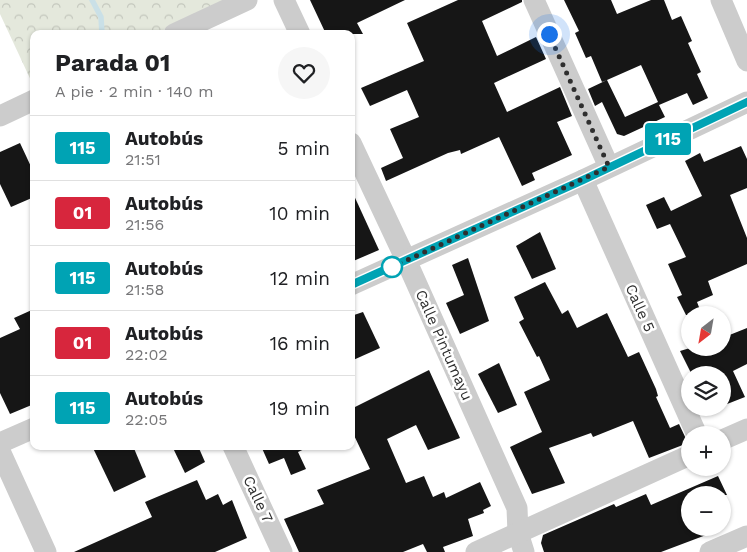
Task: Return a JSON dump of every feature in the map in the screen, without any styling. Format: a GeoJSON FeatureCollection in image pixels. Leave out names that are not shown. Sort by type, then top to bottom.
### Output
{"type":"FeatureCollection","features":[{"type":"Feature","properties":{"kind":"street"},"geometry":{"type":"LineString","coordinates":[[183,30],[247,0]]}},
{"type":"Feature","properties":{"kind":"street"},"geometry":{"type":"LineString","coordinates":[[284,0],[298,30]]}},
{"type":"Feature","properties":{"kind":"street"},"geometry":{"type":"LineString","coordinates":[[534,0],[609,167]]}},
{"type":"Feature","properties":{"kind":"street"},"geometry":{"type":"LineString","coordinates":[[721,0],[747,61]]}},
{"type":"Feature","properties":{"kind":"street"},"geometry":{"type":"LineString","coordinates":[[0,116],[30,102]]}},
{"type":"Feature","properties":{"kind":"street"},"geometry":{"type":"LineString","coordinates":[[355,283],[583,180],[747,102]]}},
{"type":"Feature","properties":{"kind":"street","name":"Calle Pintumayu"},"geometry":{"type":"LineString","coordinates":[[355,152],[406,260],[517,508],[521,542]]}},
{"type":"Feature","properties":{"kind":"street","name":"Calle 5"},"geometry":{"type":"LineString","coordinates":[[583,180],[693,426]]}},
{"type":"Feature","properties":{"kind":"street"},"geometry":{"type":"LineString","coordinates":[[731,436],[747,429]]}},
{"type":"Feature","properties":{"kind":"street"},"geometry":{"type":"LineString","coordinates":[[0,442],[30,430]]}},
{"type":"Feature","properties":{"kind":"street","name":"Calle 7"},"geometry":{"type":"LineString","coordinates":[[235,450],[282,552]]}},
{"type":"Feature","properties":{"kind":"street"},"geometry":{"type":"LineString","coordinates":[[0,451],[46,552]]}},
{"type":"Feature","properties":{"kind":"street"},"geometry":{"type":"LineString","coordinates":[[476,552],[521,542],[681,460]]}},
{"type":"Feature","properties":{"kind":"street"},"geometry":{"type":"LineString","coordinates":[[716,551],[747,536]]}},
{"type":"Feature","properties":{"kind":"green space"},"geometry":{"type":"Polygon","coordinates":[[[0,0],[227,0],[163,30],[30,30],[30,78],[0,14],[0,0]]]}},
{"type":"Feature","properties":{"kind":"building"},"geometry":{"type":"Polygon","coordinates":[[[310,0],[405,0],[357,23],[363,34],[355,34],[355,30],[324,30],[310,0]]]}},
{"type":"Feature","properties":{"kind":"building"},"geometry":{"type":"Polygon","coordinates":[[[458,0],[522,0],[522,2],[482,21],[497,56],[536,37],[546,59],[494,83],[507,112],[560,87],[572,116],[557,122],[572,155],[532,173],[535,180],[522,186],[499,137],[461,154],[460,150],[448,153],[386,181],[381,168],[403,158],[390,129],[419,117],[407,90],[370,106],[361,88],[424,61],[407,23],[458,0]]]}},
{"type":"Feature","properties":{"kind":"building"},"geometry":{"type":"Polygon","coordinates":[[[564,0],[611,0],[617,14],[651,0],[664,0],[672,20],[681,16],[692,41],[688,43],[701,72],[697,74],[708,98],[693,105],[687,93],[659,105],[665,117],[624,136],[617,134],[602,102],[595,106],[588,89],[607,80],[602,82],[591,56],[586,58],[575,33],[579,31],[564,0]],[[641,65],[607,80],[625,117],[658,102],[641,65]]]}},
{"type":"Feature","properties":{"kind":"building"},"geometry":{"type":"Polygon","coordinates":[[[20,143],[30,164],[30,199],[11,207],[0,184],[0,152],[20,143]]]}},
{"type":"Feature","properties":{"kind":"building"},"geometry":{"type":"Polygon","coordinates":[[[741,146],[747,159],[747,188],[730,195],[747,238],[747,264],[708,281],[713,295],[697,302],[699,306],[682,306],[677,297],[682,295],[668,264],[686,257],[670,224],[657,229],[646,205],[664,197],[671,211],[702,196],[685,161],[700,153],[704,162],[741,146]]]}},
{"type":"Feature","properties":{"kind":"building"},"geometry":{"type":"Polygon","coordinates":[[[355,198],[379,250],[355,260],[355,198]]]}},
{"type":"Feature","properties":{"kind":"building"},"geometry":{"type":"Polygon","coordinates":[[[540,232],[556,269],[532,279],[516,246],[540,232]]]}},
{"type":"Feature","properties":{"kind":"building"},"geometry":{"type":"Polygon","coordinates":[[[468,258],[489,321],[460,334],[446,303],[464,295],[452,265],[468,258]]]}},
{"type":"Feature","properties":{"kind":"building"},"geometry":{"type":"Polygon","coordinates":[[[545,282],[562,314],[568,310],[577,328],[607,313],[628,357],[639,352],[656,389],[658,396],[656,397],[670,428],[679,424],[681,428],[681,446],[649,458],[633,421],[593,437],[591,433],[549,448],[565,483],[532,494],[510,447],[542,432],[524,392],[550,380],[539,356],[537,357],[519,322],[524,319],[514,297],[545,282]]]}},
{"type":"Feature","properties":{"kind":"building"},"geometry":{"type":"Polygon","coordinates":[[[30,311],[30,406],[10,414],[0,393],[0,338],[20,329],[14,318],[30,311]]]}},
{"type":"Feature","properties":{"kind":"building"},"geometry":{"type":"Polygon","coordinates":[[[363,312],[380,348],[355,359],[355,315],[363,312]]]}},
{"type":"Feature","properties":{"kind":"building"},"geometry":{"type":"Polygon","coordinates":[[[747,328],[747,364],[733,371],[745,397],[731,402],[731,366],[688,366],[682,356],[731,356],[731,334],[747,328]]]}},
{"type":"Feature","properties":{"kind":"building"},"geometry":{"type":"Polygon","coordinates":[[[499,363],[517,405],[498,413],[478,374],[499,363]]]}},
{"type":"Feature","properties":{"kind":"building"},"geometry":{"type":"Polygon","coordinates":[[[429,370],[460,438],[428,450],[416,425],[387,439],[406,483],[424,476],[433,497],[444,492],[446,498],[480,482],[491,506],[483,510],[484,513],[468,519],[473,536],[443,547],[445,552],[427,552],[423,544],[403,552],[299,552],[284,519],[324,504],[317,490],[370,469],[355,437],[355,407],[429,370]]]}},
{"type":"Feature","properties":{"kind":"building"},"geometry":{"type":"Polygon","coordinates":[[[94,450],[135,450],[146,477],[114,492],[94,450]]]}},
{"type":"Feature","properties":{"kind":"building"},"geometry":{"type":"Polygon","coordinates":[[[174,450],[200,450],[205,462],[185,473],[174,450]]]}},
{"type":"Feature","properties":{"kind":"building"},"geometry":{"type":"Polygon","coordinates":[[[263,450],[302,450],[298,452],[306,469],[291,475],[284,458],[269,464],[263,450]]]}},
{"type":"Feature","properties":{"kind":"building"},"geometry":{"type":"Polygon","coordinates":[[[718,476],[723,486],[695,486],[718,476]]]}},
{"type":"Feature","properties":{"kind":"building"},"geometry":{"type":"Polygon","coordinates":[[[197,480],[206,500],[218,494],[223,505],[232,500],[247,538],[215,552],[74,552],[152,517],[145,502],[197,480]]]}},
{"type":"Feature","properties":{"kind":"building"},"geometry":{"type":"Polygon","coordinates":[[[681,492],[681,536],[703,536],[661,552],[544,552],[541,543],[543,535],[614,504],[616,507],[646,494],[651,505],[681,492]]]}},
{"type":"Feature","properties":{"kind":"waterway"},"geometry":{"type":"LineString","coordinates":[[92,0],[101,17],[102,30]]}},
{"type":"Feature","properties":{"kind":"bus line","name":"115"},"geometry":{"type":"LineString","coordinates":[[355,283],[583,180],[747,102]]}},
{"type":"Feature","properties":{"kind":"route"},"geometry":{"type":"LineString","coordinates":[[392,267],[609,167],[549,34]]}}]}
